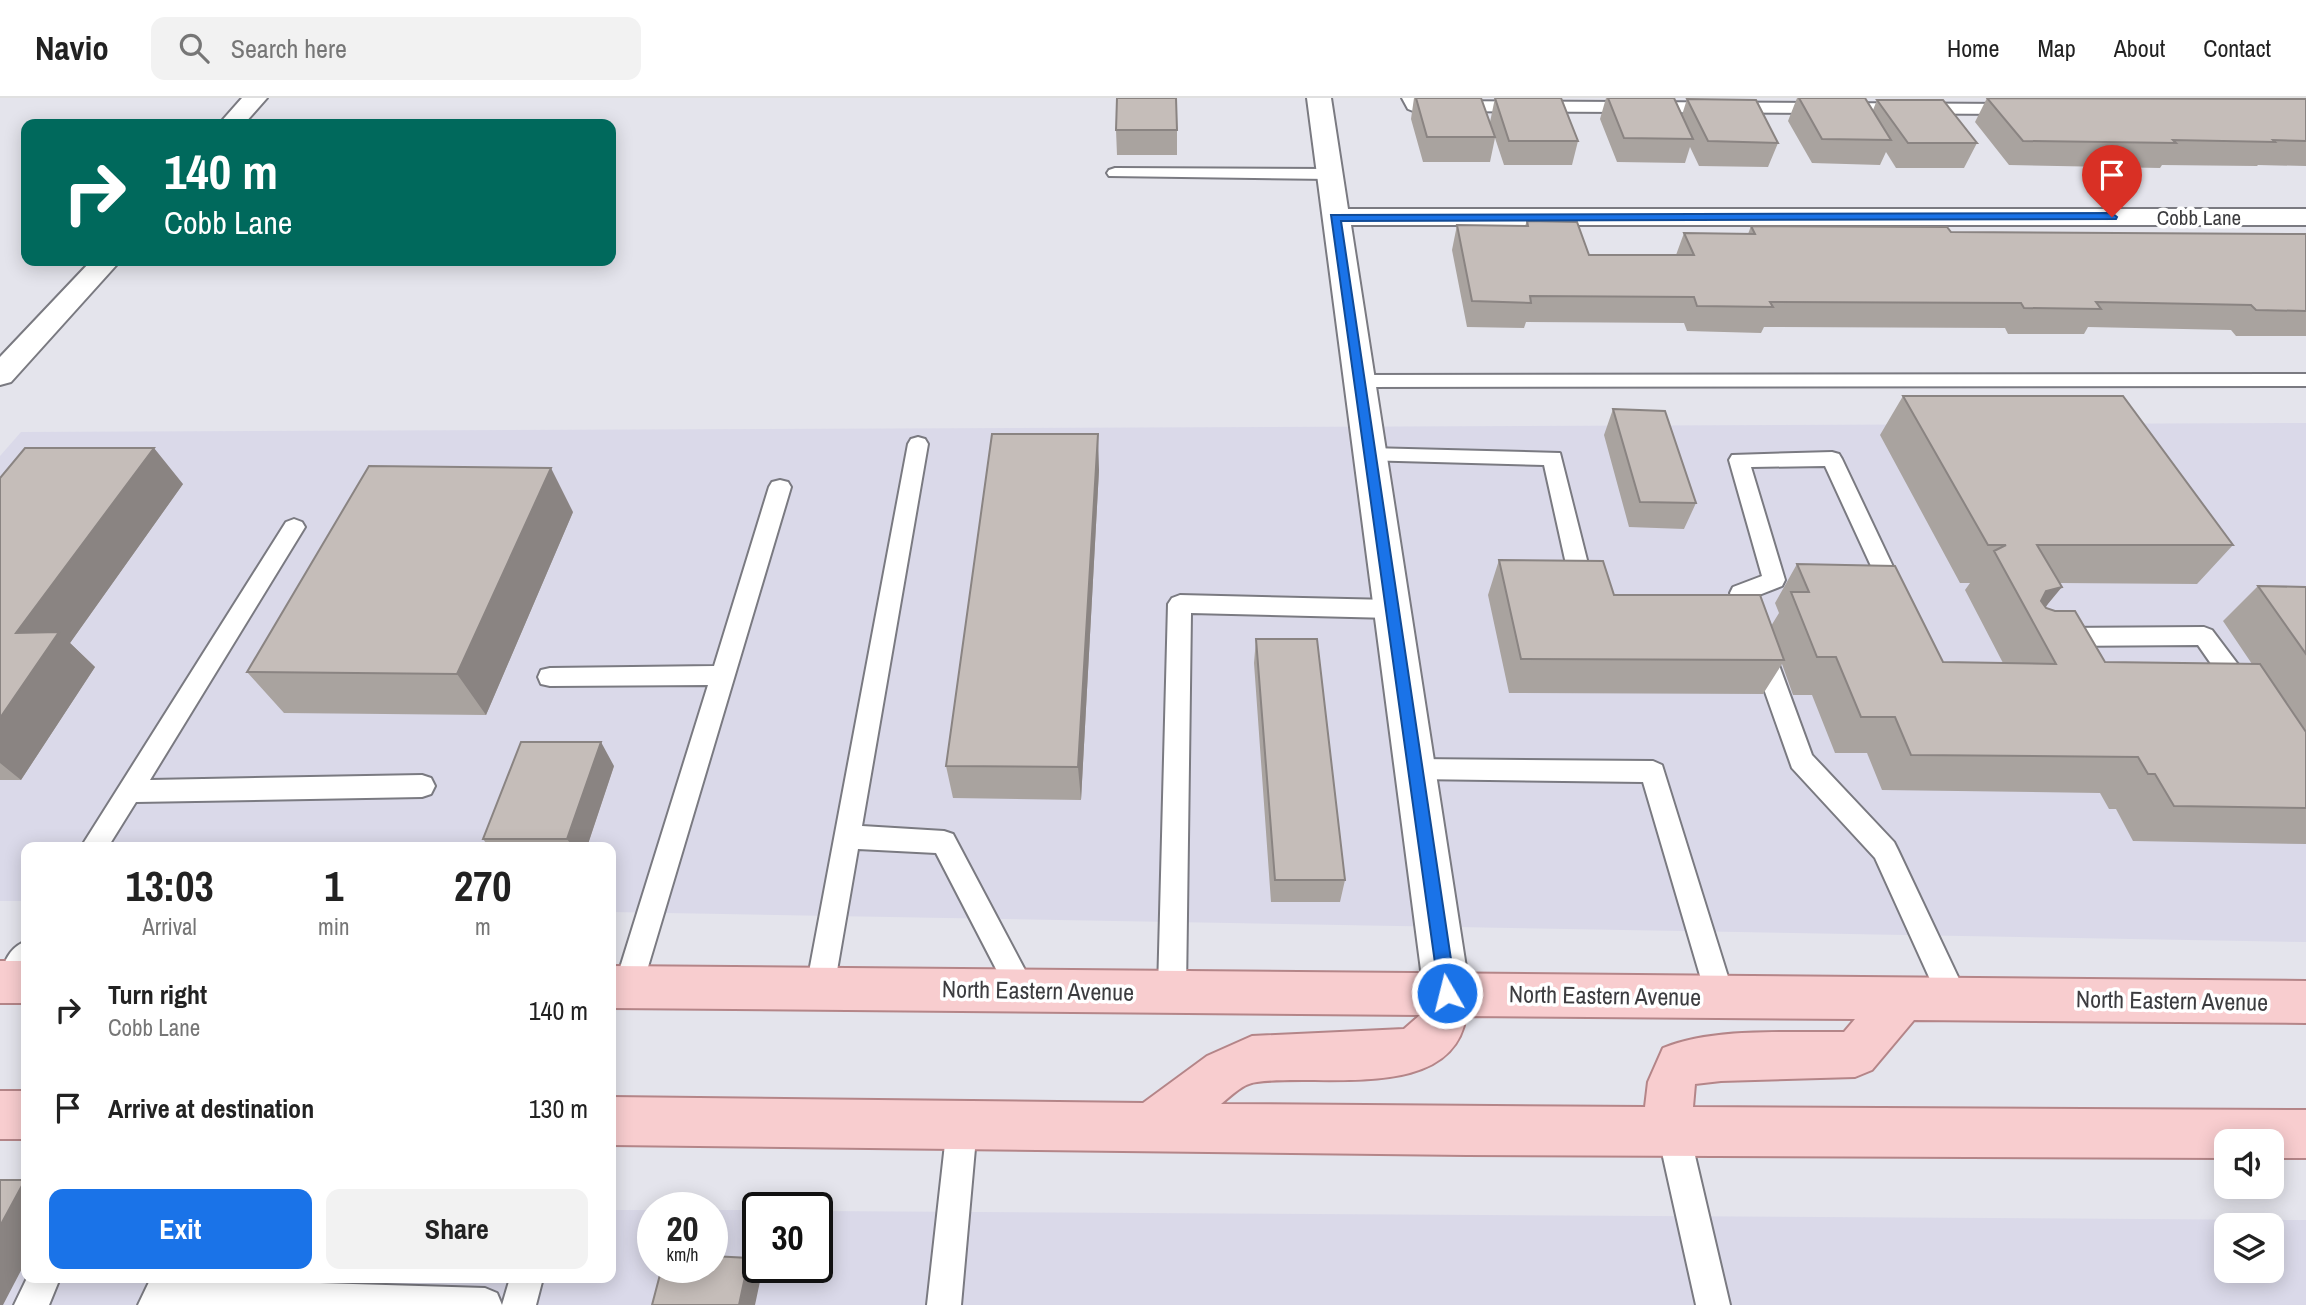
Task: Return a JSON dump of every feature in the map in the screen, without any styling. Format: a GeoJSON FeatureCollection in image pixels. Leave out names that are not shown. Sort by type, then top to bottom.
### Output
{"type":"FeatureCollection","features":[{"type":"Feature","properties":{"kind":"main road","name":"North Eastern Avenue"},"geometry":{"type":"LineString","coordinates":[[619,987],[2306,1002]]}},
{"type":"Feature","properties":{"kind":"main road"},"geometry":{"type":"LineString","coordinates":[[1152,1127],[1224,1072],[1252,1059],[1356,1056],[1413,1051],[1441,1029],[1447,993]]}},
{"type":"Feature","properties":{"kind":"main road"},"geometry":{"type":"LineString","coordinates":[[1673,1130],[1667,1100],[1670,1084],[1680,1064],[1721,1058],[1855,1054],[1903,998]]}},
{"type":"Feature","properties":{"kind":"main road"},"geometry":{"type":"LineString","coordinates":[[0,1115],[21,1115]]}},
{"type":"Feature","properties":{"kind":"main road"},"geometry":{"type":"LineString","coordinates":[[616,1121],[1673,1130],[2301,1144]]}},
{"type":"Feature","properties":{"kind":"street"},"geometry":{"type":"LineString","coordinates":[[236,119],[255,98]]}},
{"type":"Feature","properties":{"kind":"street"},"geometry":{"type":"LineString","coordinates":[[1319,98],[1447,993]]}},
{"type":"Feature","properties":{"kind":"street","name":"Cobb Lane"},"geometry":{"type":"LineString","coordinates":[[1335,217],[2306,217]]}},
{"type":"Feature","properties":{"kind":"street"},"geometry":{"type":"LineString","coordinates":[[0,375],[101,266]]}},
{"type":"Feature","properties":{"kind":"lane"},"geometry":{"type":"LineString","coordinates":[[1410,98],[1413,106],[2027,109]]}},
{"type":"Feature","properties":{"kind":"lane"},"geometry":{"type":"LineString","coordinates":[[1115,173],[1330,174]]}},
{"type":"Feature","properties":{"kind":"lane"},"geometry":{"type":"LineString","coordinates":[[1358,381],[2306,380]]}},
{"type":"Feature","properties":{"kind":"lane"},"geometry":{"type":"LineString","coordinates":[[820,988],[918,444]]}},
{"type":"Feature","properties":{"kind":"lane"},"geometry":{"type":"LineString","coordinates":[[1369,455],[1553,458],[1577,564]]}},
{"type":"Feature","properties":{"kind":"lane"},"geometry":{"type":"LineString","coordinates":[[1885,573],[1832,459],[1739,460],[1774,580],[1741,593],[1801,761],[1885,850],[1953,998]]}},
{"type":"Feature","properties":{"kind":"lane"},"geometry":{"type":"LineString","coordinates":[[619,987],[723,675],[780,487]]}},
{"type":"Feature","properties":{"kind":"lane"},"geometry":{"type":"LineString","coordinates":[[97,842],[294,527]]}},
{"type":"Feature","properties":{"kind":"lane"},"geometry":{"type":"LineString","coordinates":[[1172,991],[1180,604],[1391,609]]}},
{"type":"Feature","properties":{"kind":"lane"},"geometry":{"type":"LineString","coordinates":[[2038,637],[2204,636],[2259,711]]}},
{"type":"Feature","properties":{"kind":"lane"},"geometry":{"type":"LineString","coordinates":[[550,677],[723,675]]}},
{"type":"Feature","properties":{"kind":"lane"},"geometry":{"type":"LineString","coordinates":[[1414,769],[1653,772],[1720,996]]}},
{"type":"Feature","properties":{"kind":"lane"},"geometry":{"type":"LineString","coordinates":[[129,791],[422,786]]}},
{"type":"Feature","properties":{"kind":"lane"},"geometry":{"type":"LineString","coordinates":[[848,837],[944,842],[1021,989]]}},
{"type":"Feature","properties":{"kind":"lane"},"geometry":{"type":"LineString","coordinates":[[944,1305],[962,1126]]}},
{"type":"Feature","properties":{"kind":"lane"},"geometry":{"type":"LineString","coordinates":[[1673,1130],[1713,1305]]}},
{"type":"Feature","properties":{"kind":"lane"},"geometry":{"type":"LineString","coordinates":[[31,1305],[42,1283]]}},
{"type":"Feature","properties":{"kind":"lane"},"geometry":{"type":"LineString","coordinates":[[519,1305],[526,1283]]}},
{"type":"Feature","properties":{"kind":"lane"},"geometry":{"type":"LineString","coordinates":[[155,1305],[161,1294],[485,1305]]}},
{"type":"Feature","properties":{"kind":"shaded area"},"geometry":{"type":"Polygon","coordinates":[[[2306,423],[2306,942],[616,912],[616,842],[21,842],[21,901],[0,901],[0,456],[21,432],[2306,423]]]}},
{"type":"Feature","properties":{"kind":"shaded area"},"geometry":{"type":"Polygon","coordinates":[[[616,1210],[637,1210],[637,1283],[728,1283],[728,1210],[742,1210],[742,1283],[833,1283],[833,1211],[2214,1219],[2214,1283],[2284,1283],[2284,1220],[2306,1220],[2306,1305],[0,1305],[21,1225],[21,1283],[616,1283],[616,1210]]]}},
{"type":"Feature","properties":{"kind":"building"},"geometry":{"type":"Polygon","coordinates":[[[1117,98],[1176,98],[1177,130],[1116,130],[1117,98]]]}},
{"type":"Feature","properties":{"kind":"building"},"geometry":{"type":"Polygon","coordinates":[[[1416,98],[1481,98],[1495,137],[1427,137],[1416,98]]]}},
{"type":"Feature","properties":{"kind":"building"},"geometry":{"type":"Polygon","coordinates":[[[1495,98],[1561,98],[1578,141],[1509,141],[1495,98]]]}},
{"type":"Feature","properties":{"kind":"building"},"geometry":{"type":"Polygon","coordinates":[[[1608,98],[1674,98],[1693,139],[1624,138],[1608,98]]]}},
{"type":"Feature","properties":{"kind":"building"},"geometry":{"type":"Polygon","coordinates":[[[1799,98],[1865,98],[1891,140],[1822,139],[1799,98]]]}},
{"type":"Feature","properties":{"kind":"building"},"geometry":{"type":"Polygon","coordinates":[[[1987,98],[2306,99],[2306,141],[2023,141],[1987,98]]]}},
{"type":"Feature","properties":{"kind":"building"},"geometry":{"type":"Polygon","coordinates":[[[1687,99],[1756,100],[1778,143],[1708,141],[1687,99]]]}},
{"type":"Feature","properties":{"kind":"building"},"geometry":{"type":"Polygon","coordinates":[[[1877,100],[1943,100],[1977,143],[1908,143],[1877,100]]]}},
{"type":"Feature","properties":{"kind":"building"},"geometry":{"type":"Polygon","coordinates":[[[1527,221],[1577,222],[1589,255],[1694,255],[1684,233],[1755,234],[1751,226],[1947,227],[1951,232],[2306,234],[2306,311],[2256,310],[2251,305],[2096,302],[2101,309],[2024,308],[2021,303],[1770,302],[1773,307],[1697,306],[1694,297],[1530,296],[1531,303],[1472,301],[1457,225],[1528,226],[1527,221]]]}},
{"type":"Feature","properties":{"kind":"building"},"geometry":{"type":"Polygon","coordinates":[[[1903,396],[2123,396],[2233,545],[2037,545],[2062,587],[2046,591],[2041,601],[2046,608],[2055,611],[2075,611],[2105,662],[2260,664],[2306,732],[2306,808],[2174,806],[2155,774],[2148,774],[2138,757],[1911,755],[1895,717],[1861,717],[1836,657],[1817,657],[1791,592],[1809,592],[1797,564],[1895,566],[1943,662],[2056,664],[1994,551],[2006,545],[1988,545],[1903,396]]]}},
{"type":"Feature","properties":{"kind":"building"},"geometry":{"type":"Polygon","coordinates":[[[1613,409],[1665,411],[1696,503],[1640,502],[1613,409]]]}},
{"type":"Feature","properties":{"kind":"building"},"geometry":{"type":"Polygon","coordinates":[[[992,434],[1098,434],[1078,767],[946,766],[992,434]]]}},
{"type":"Feature","properties":{"kind":"building"},"geometry":{"type":"Polygon","coordinates":[[[25,448],[154,448],[16,633],[59,632],[0,718],[0,478],[25,448]]]}},
{"type":"Feature","properties":{"kind":"building"},"geometry":{"type":"Polygon","coordinates":[[[369,466],[551,468],[457,674],[247,672],[369,466]]]}},
{"type":"Feature","properties":{"kind":"building"},"geometry":{"type":"Polygon","coordinates":[[[1499,560],[1603,561],[1614,595],[1760,595],[1784,660],[1521,659],[1499,560]]]}},
{"type":"Feature","properties":{"kind":"building"},"geometry":{"type":"Polygon","coordinates":[[[2258,586],[2306,587],[2306,654],[2258,586]]]}},
{"type":"Feature","properties":{"kind":"building"},"geometry":{"type":"Polygon","coordinates":[[[1256,639],[1317,639],[1345,880],[1275,880],[1256,639]]]}},
{"type":"Feature","properties":{"kind":"building"},"geometry":{"type":"Polygon","coordinates":[[[521,742],[601,742],[567,839],[483,839],[521,742]]]}},
{"type":"Feature","properties":{"kind":"building"},"geometry":{"type":"Polygon","coordinates":[[[0,1180],[21,1180],[21,1187],[0,1226],[0,1180]]]}},
{"type":"Feature","properties":{"kind":"building"},"geometry":{"type":"Polygon","coordinates":[[[728,1257],[742,1258],[744,1283],[739,1305],[652,1305],[658,1283],[728,1283],[728,1257]]]}},
{"type":"Feature","properties":{"kind":"route"},"geometry":{"type":"LineString","coordinates":[[1447,993],[1335,217],[2112,217]]}}]}
